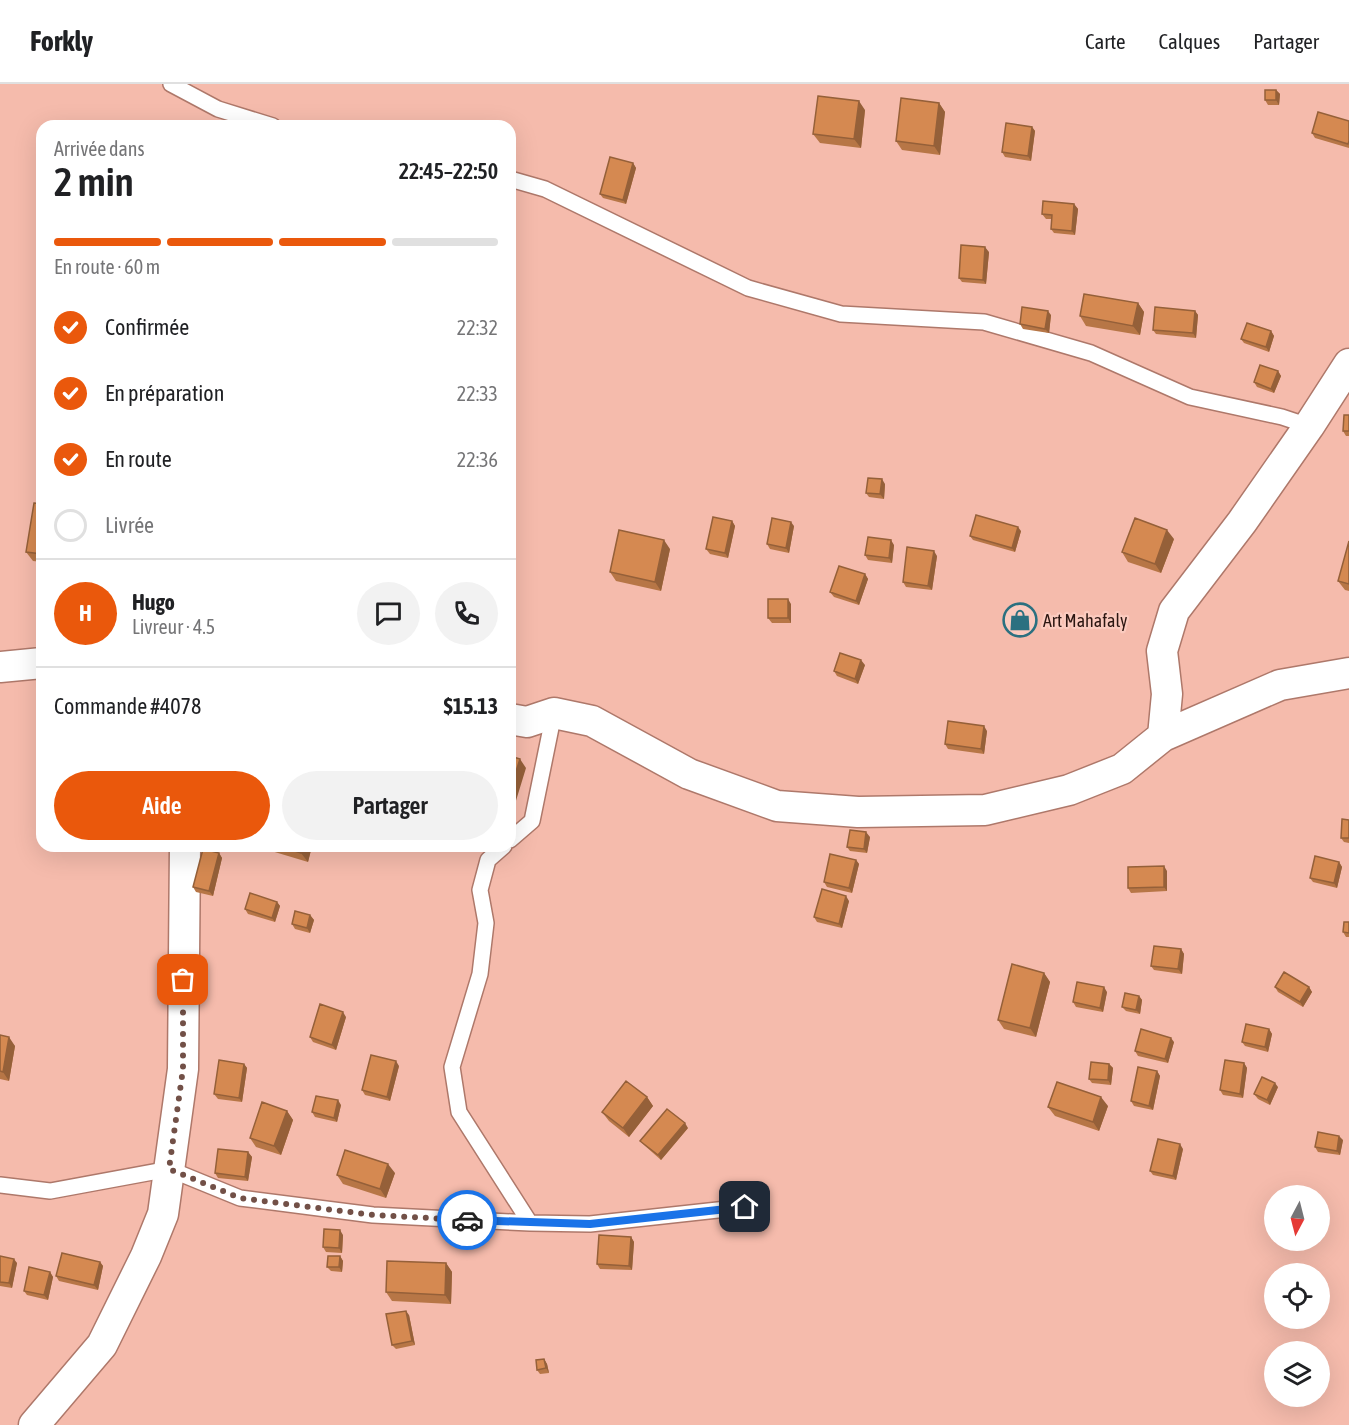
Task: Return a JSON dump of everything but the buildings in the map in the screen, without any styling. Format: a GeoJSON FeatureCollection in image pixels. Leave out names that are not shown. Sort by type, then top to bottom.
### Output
{"type":"FeatureCollection","features":[{"type":"Feature","properties":{"kind":"street"},"geometry":{"type":"LineString","coordinates":[[1163,736],[1167,694],[1162,651],[1174,611],[1242,522],[1349,364]]}},
{"type":"Feature","properties":{"kind":"street"},"geometry":{"type":"LineString","coordinates":[[0,667],[36,664]]}},
{"type":"Feature","properties":{"kind":"street"},"geometry":{"type":"LineString","coordinates":[[516,720],[527,722],[554,713],[592,721],[689,774],[777,806],[858,812],[985,810],[1069,790],[1122,769],[1163,736],[1280,685],[1349,673]]}},
{"type":"Feature","properties":{"kind":"street"},"geometry":{"type":"LineString","coordinates":[[34,1425],[102,1345],[146,1256],[163,1214],[183,1069],[185,852]]}},
{"type":"Feature","properties":{"kind":"lane"},"geometry":{"type":"LineString","coordinates":[[171,84],[218,109],[254,120]]}},
{"type":"Feature","properties":{"kind":"lane"},"geometry":{"type":"LineString","coordinates":[[516,181],[545,189],[748,288],[841,314],[984,322],[1091,353],[1190,397],[1282,417],[1309,426]]}},
{"type":"Feature","properties":{"kind":"lane"},"geometry":{"type":"LineString","coordinates":[[516,835],[532,821],[554,713]]}},
{"type":"Feature","properties":{"kind":"lane"},"geometry":{"type":"LineString","coordinates":[[497,852],[488,860],[480,890],[486,923],[480,974],[452,1067],[459,1112],[530,1223]]}},
{"type":"Feature","properties":{"kind":"lane"},"geometry":{"type":"LineString","coordinates":[[0,1185],[50,1191],[169,1169],[240,1198],[373,1215],[530,1223],[590,1224],[745,1207]]}},
{"type":"Feature","properties":{"kind":"way so far"},"geometry":{"type":"LineString","coordinates":[[183,980],[183,1069],[169,1169],[240,1198],[373,1215],[467,1220]]}},
{"type":"Feature","properties":{"kind":"place","name":"Art Mahafaly"},"geometry":{"type":"Point","coordinates":[1020,620]}},
{"type":"Feature","properties":{"kind":"route"},"geometry":{"type":"LineString","coordinates":[[467,1220],[590,1224],[745,1207]]}}]}
